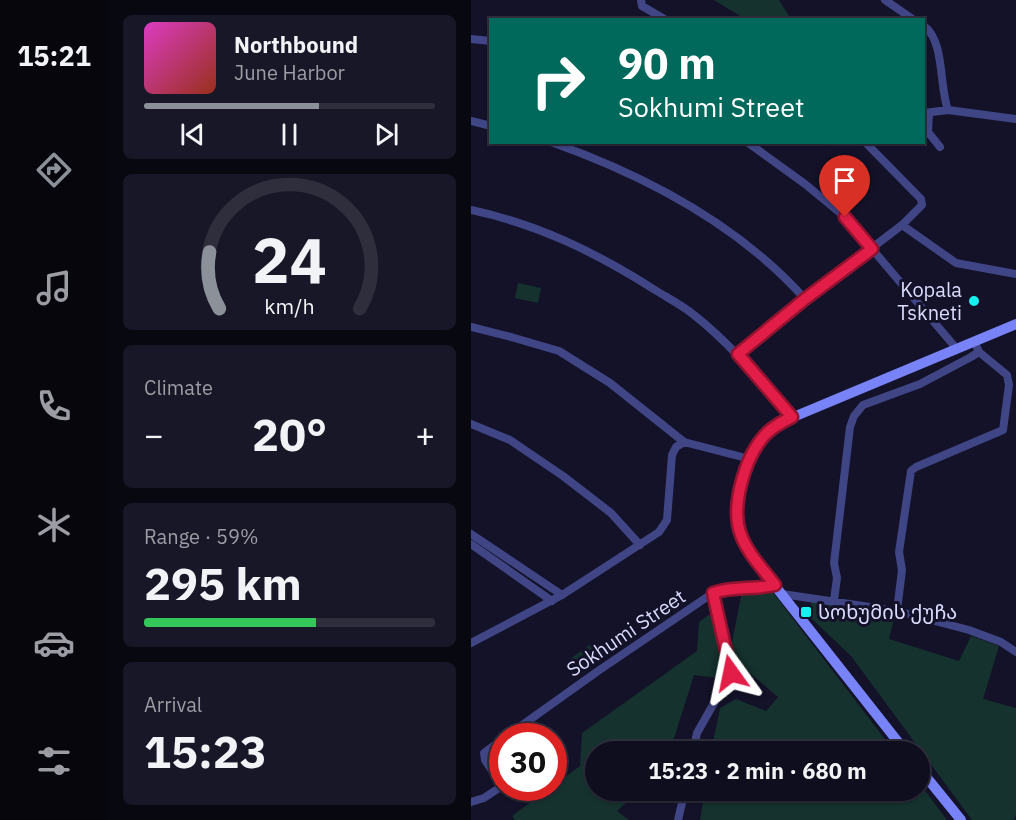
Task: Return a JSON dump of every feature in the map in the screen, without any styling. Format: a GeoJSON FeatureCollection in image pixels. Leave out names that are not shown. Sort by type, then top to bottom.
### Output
{"type":"FeatureCollection","features":[{"type":"Feature","properties":{"kind":"main road"},"geometry":{"type":"LineString","coordinates":[[897,741],[746,549],[738,527],[737,510],[742,478],[765,434],[779,423],[1016,324]]}},
{"type":"Feature","properties":{"kind":"main road"},"geometry":{"type":"LineString","coordinates":[[930,782],[961,820]]}},
{"type":"Feature","properties":{"kind":"street"},"geometry":{"type":"LineString","coordinates":[[641,0],[642,6],[663,18]]}},
{"type":"Feature","properties":{"kind":"street"},"geometry":{"type":"LineString","coordinates":[[885,0],[911,18]]}},
{"type":"Feature","properties":{"kind":"street"},"geometry":{"type":"LineString","coordinates":[[925,27],[930,30],[935,40],[944,100],[948,110]]}},
{"type":"Feature","properties":{"kind":"street"},"geometry":{"type":"LineString","coordinates":[[471,39],[489,41]]}},
{"type":"Feature","properties":{"kind":"street"},"geometry":{"type":"LineString","coordinates":[[941,147],[928,132],[926,113],[948,110],[1016,119]]}},
{"type":"Feature","properties":{"kind":"street"},"geometry":{"type":"LineString","coordinates":[[471,121],[489,126]]}},
{"type":"Feature","properties":{"kind":"street"},"geometry":{"type":"LineString","coordinates":[[557,144],[582,153],[651,185],[718,223],[784,276],[805,299]]}},
{"type":"Feature","properties":{"kind":"street"},"geometry":{"type":"LineString","coordinates":[[750,144],[796,177],[845,217],[956,348]]}},
{"type":"Feature","properties":{"kind":"street"},"geometry":{"type":"LineString","coordinates":[[738,354],[805,299],[902,225],[922,205],[921,199],[867,144]]}},
{"type":"Feature","properties":{"kind":"street"},"geometry":{"type":"LineString","coordinates":[[471,210],[529,225],[591,252],[693,314],[738,354],[792,417]]}},
{"type":"Feature","properties":{"kind":"street"},"geometry":{"type":"LineString","coordinates":[[902,225],[956,263],[1016,274]]}},
{"type":"Feature","properties":{"kind":"street"},"geometry":{"type":"LineString","coordinates":[[471,327],[559,351],[611,383],[684,442],[750,459]]}},
{"type":"Feature","properties":{"kind":"street"},"geometry":{"type":"LineString","coordinates":[[897,611],[902,570],[899,552],[911,471],[1003,430],[1009,386],[1007,375],[979,352],[975,341]]}},
{"type":"Feature","properties":{"kind":"street"},"geometry":{"type":"LineString","coordinates":[[834,600],[837,578],[834,563],[850,427],[854,416],[863,405],[920,384],[979,352]]}},
{"type":"Feature","properties":{"kind":"street"},"geometry":{"type":"LineString","coordinates":[[471,424],[510,441],[563,476],[611,513],[640,545]]}},
{"type":"Feature","properties":{"kind":"street"},"geometry":{"type":"LineString","coordinates":[[471,643],[552,601],[660,532],[667,520],[672,455],[676,447],[684,442]]}},
{"type":"Feature","properties":{"kind":"street"},"geometry":{"type":"LineString","coordinates":[[471,534],[517,576],[552,601]]}},
{"type":"Feature","properties":{"kind":"street"},"geometry":{"type":"LineString","coordinates":[[471,544],[522,568],[562,595]]}},
{"type":"Feature","properties":{"kind":"street"},"geometry":{"type":"LineString","coordinates":[[517,576],[522,568]]}},
{"type":"Feature","properties":{"kind":"street","name":"Sokhumi Street"},"geometry":{"type":"LineString","coordinates":[[525,723],[713,593],[775,585]]}},
{"type":"Feature","properties":{"kind":"street"},"geometry":{"type":"LineString","coordinates":[[695,741],[697,733],[731,673],[713,593]]}},
{"type":"Feature","properties":{"kind":"street"},"geometry":{"type":"LineString","coordinates":[[782,594],[897,611],[969,630],[1001,642],[1016,652]]}},
{"type":"Feature","properties":{"kind":"street"},"geometry":{"type":"LineString","coordinates":[[489,750],[484,753],[489,766]]}},
{"type":"Feature","properties":{"kind":"street"},"geometry":{"type":"LineString","coordinates":[[471,802],[489,795]]}},
{"type":"Feature","properties":{"kind":"street"},"geometry":{"type":"LineString","coordinates":[[678,820],[682,801]]}},
{"type":"Feature","properties":{"kind":"green space"},"geometry":{"type":"Polygon","coordinates":[[[714,0],[779,0],[790,18],[743,18],[714,0]]]}},
{"type":"Feature","properties":{"kind":"green space"},"geometry":{"type":"Polygon","coordinates":[[[518,283],[541,288],[538,303],[515,298],[518,283]]]}},
{"type":"Feature","properties":{"kind":"green space"},"geometry":{"type":"Polygon","coordinates":[[[771,590],[886,741],[713,741],[720,708],[736,699],[766,711],[778,697],[734,660],[732,642],[742,592],[771,590]]]}},
{"type":"Feature","properties":{"kind":"green space"},"geometry":{"type":"Polygon","coordinates":[[[812,598],[895,615],[889,639],[959,661],[971,636],[999,646],[983,699],[1016,708],[1016,814],[1014,820],[972,820],[930,763],[930,741],[914,741],[851,656],[809,616],[812,598]]]}},
{"type":"Feature","properties":{"kind":"green space"},"geometry":{"type":"Polygon","coordinates":[[[713,612],[729,670],[726,679],[694,675],[673,741],[585,741],[585,801],[628,801],[617,811],[629,820],[515,820],[512,816],[532,801],[567,801],[567,776],[580,766],[582,733],[697,651],[699,622],[713,612]]]}},
{"type":"Feature","properties":{"kind":"green space"},"geometry":{"type":"Polygon","coordinates":[[[591,644],[600,656],[576,673],[567,661],[591,644]]]}},
{"type":"Feature","properties":{"kind":"green space"},"geometry":{"type":"Polygon","coordinates":[[[930,797],[947,820],[700,820],[703,801],[930,801],[930,797]]]}},
{"type":"Feature","properties":{"kind":"place","name":"Kopala Tskneti"},"geometry":{"type":"Point","coordinates":[974,301]}},
{"type":"Feature","properties":{"kind":"place","name":"სოხუმის ქუჩა"},"geometry":{"type":"Point","coordinates":[806,612]}},
{"type":"Feature","properties":{"kind":"route"},"geometry":{"type":"LineString","coordinates":[[731,673],[713,593],[775,585],[746,549],[738,527],[737,510],[742,478],[755,448],[765,434],[779,423],[792,417],[738,354],[805,299],[872,249],[845,217]]}}]}
